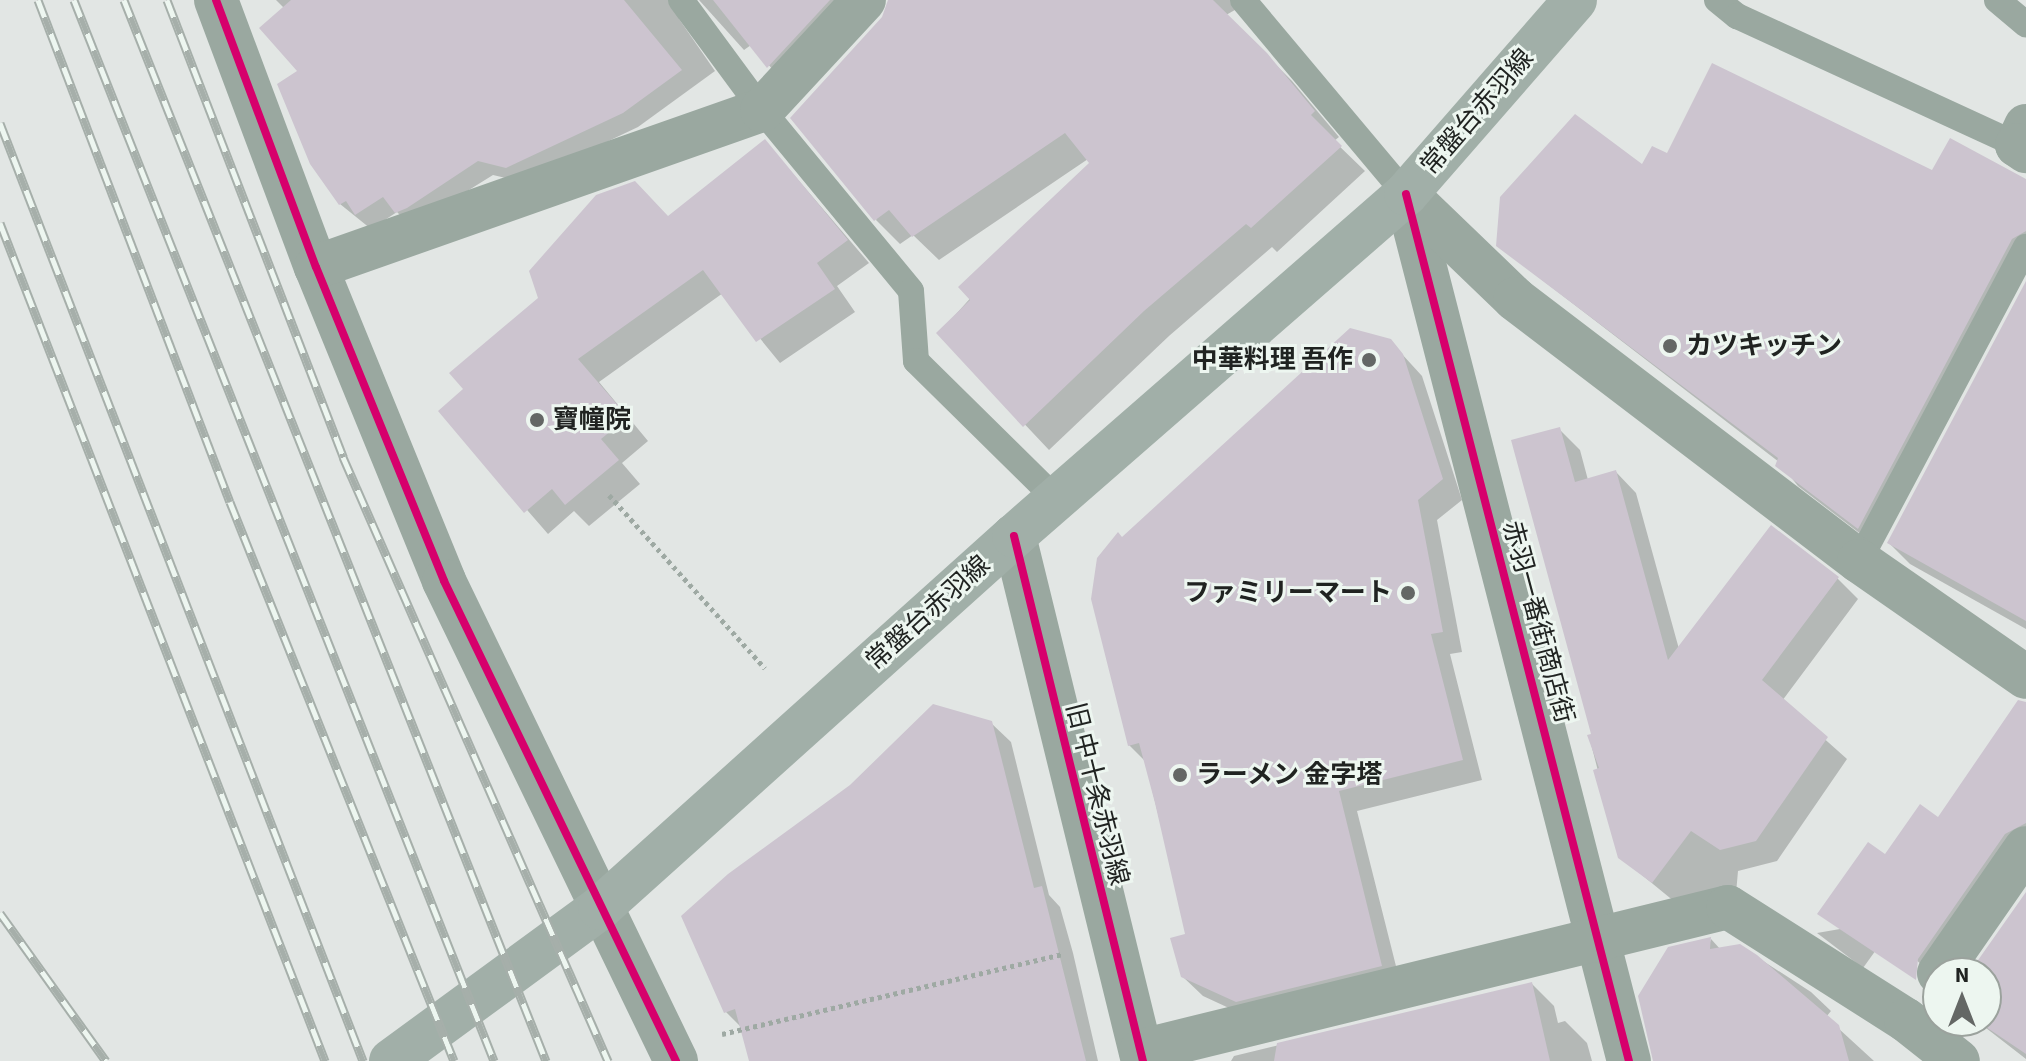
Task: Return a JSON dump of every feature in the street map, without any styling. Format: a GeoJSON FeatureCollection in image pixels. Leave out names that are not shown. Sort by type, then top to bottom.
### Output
{"type":"FeatureCollection","features":[{"type":"Feature","properties":{"kind":"main road","name":"常盤台赤羽線"},"geometry":{"type":"LineString","coordinates":[[391,1061],[600,908],[1014,536],[1406,194],[1575,0]]}},
{"type":"Feature","properties":{"kind":"street"},"geometry":{"type":"LineString","coordinates":[[216,0],[316,267],[444,581],[673,1054]]}},
{"type":"Feature","properties":{"kind":"street"},"geometry":{"type":"LineString","coordinates":[[316,267],[762,110],[864,0]]}},
{"type":"Feature","properties":{"kind":"street"},"geometry":{"type":"LineString","coordinates":[[1406,194],[1515,299],[1859,561],[2026,677]]}},
{"type":"Feature","properties":{"kind":"street","name":"赤羽一番街商店街"},"geometry":{"type":"LineString","coordinates":[[1406,194],[1629,1061]]}},
{"type":"Feature","properties":{"kind":"street","name":"旧 中十条赤羽線"},"geometry":{"type":"LineString","coordinates":[[1014,536],[1142,1056]]}},
{"type":"Feature","properties":{"kind":"street"},"geometry":{"type":"LineString","coordinates":[[1949,957],[2026,848]]}},
{"type":"Feature","properties":{"kind":"street"},"geometry":{"type":"LineString","coordinates":[[1142,1056],[1728,907],[1906,1020],[1958,1061]]}},
{"type":"Feature","properties":{"kind":"street"},"geometry":{"type":"LineString","coordinates":[[1906,1020],[1922,996]]}},
{"type":"Feature","properties":{"kind":"lane"},"geometry":{"type":"LineString","coordinates":[[681,0],[762,110],[911,291],[916,361],[1056,499]]}},
{"type":"Feature","properties":{"kind":"lane"},"geometry":{"type":"LineString","coordinates":[[1243,0],[1406,194]]}},
{"type":"Feature","properties":{"kind":"lane"},"geometry":{"type":"LineString","coordinates":[[1717,0],[1737,16],[2023,141]]}},
{"type":"Feature","properties":{"kind":"lane"},"geometry":{"type":"LineString","coordinates":[[1997,0],[2026,24]]}},
{"type":"Feature","properties":{"kind":"lane"},"geometry":{"type":"LineString","coordinates":[[1859,561],[2026,247]]}},
{"type":"Feature","properties":{"kind":"path"},"geometry":{"type":"LineString","coordinates":[[609,495],[765,668]]}},
{"type":"Feature","properties":{"kind":"path"},"geometry":{"type":"LineString","coordinates":[[673,1054],[1114,942]]}},
{"type":"Feature","properties":{"kind":"building"},"geometry":{"type":"Polygon","coordinates":[[[291,0],[624,0],[682,70],[623,113],[506,168],[478,161],[407,208],[395,213],[383,197],[355,215],[346,201],[339,205],[310,164],[277,84],[297,71],[259,28],[291,0]]]}},
{"type":"Feature","properties":{"kind":"building"},"geometry":{"type":"Polygon","coordinates":[[[713,0],[830,0],[767,68],[713,0]]]}},
{"type":"Feature","properties":{"kind":"building"},"geometry":{"type":"Polygon","coordinates":[[[888,0],[1213,0],[1267,53],[1315,111],[1311,115],[1342,146],[1251,228],[1246,224],[1144,311],[1023,427],[936,333],[970,300],[958,287],[1089,163],[1065,133],[912,237],[889,210],[874,221],[790,118],[882,17],[888,0]]]}},
{"type":"Feature","properties":{"kind":"building"},"geometry":{"type":"Polygon","coordinates":[[[1712,63],[1932,170],[1950,138],[2026,179],[2026,231],[2012,239],[1858,529],[1775,466],[1778,458],[1496,246],[1500,197],[1575,114],[1642,164],[1652,146],[1667,153],[1712,63]]]}},
{"type":"Feature","properties":{"kind":"building"},"geometry":{"type":"Polygon","coordinates":[[[765,139],[848,240],[817,263],[835,289],[756,342],[703,270],[578,359],[628,417],[601,439],[619,460],[565,505],[552,489],[524,513],[438,411],[463,389],[449,373],[538,298],[529,271],[596,195],[635,181],[668,216],[765,139]]]}},
{"type":"Feature","properties":{"kind":"building"},"geometry":{"type":"Polygon","coordinates":[[[2026,281],[2026,621],[1887,543],[2026,281]]]}},
{"type":"Feature","properties":{"kind":"building"},"geometry":{"type":"Polygon","coordinates":[[[1350,328],[1391,339],[1403,354],[1443,479],[1418,500],[1443,632],[1431,634],[1463,760],[1339,791],[1382,966],[1236,1002],[1181,977],[1170,938],[1185,934],[1155,803],[1139,743],[1128,746],[1091,599],[1097,558],[1118,532],[1122,537],[1350,328]]]}},
{"type":"Feature","properties":{"kind":"building"},"geometry":{"type":"Polygon","coordinates":[[[1560,427],[1575,482],[1616,470],[1668,660],[1771,525],[1839,577],[1762,680],[1828,737],[1756,841],[1720,850],[1691,831],[1652,883],[1618,858],[1593,770],[1599,768],[1587,735],[1591,734],[1511,440],[1560,427]]]}},
{"type":"Feature","properties":{"kind":"building"},"geometry":{"type":"Polygon","coordinates":[[[2018,700],[2026,702],[2026,823],[2005,834],[1918,959],[1916,980],[1817,914],[1868,842],[1885,854],[1920,804],[1938,817],[2018,700]]]}},
{"type":"Feature","properties":{"kind":"building"},"geometry":{"type":"Polygon","coordinates":[[[933,704],[992,721],[1034,888],[1042,886],[1086,1061],[749,1061],[735,1009],[724,1013],[681,916],[728,874],[850,785],[933,704]]]}},
{"type":"Feature","properties":{"kind":"building"},"geometry":{"type":"Polygon","coordinates":[[[2026,892],[2026,1054],[2001,1037],[2002,957],[1980,957],[2026,892]]]}},
{"type":"Feature","properties":{"kind":"building"},"geometry":{"type":"Polygon","coordinates":[[[1711,937],[1710,949],[1740,944],[1757,955],[1839,1025],[1849,1061],[1653,1061],[1638,996],[1668,947],[1711,937]]]}},
{"type":"Feature","properties":{"kind":"building"},"geometry":{"type":"Polygon","coordinates":[[[1532,982],[1550,1061],[1274,1061],[1277,1043],[1532,982]]]}},
{"type":"Feature","properties":{"kind":"railway"},"geometry":{"type":"LineString","coordinates":[[38,0],[230,502],[454,1061]]}},
{"type":"Feature","properties":{"kind":"railway"},"geometry":{"type":"LineString","coordinates":[[74,0],[494,1061]]}},
{"type":"Feature","properties":{"kind":"railway"},"geometry":{"type":"LineString","coordinates":[[124,0],[546,1061]]}},
{"type":"Feature","properties":{"kind":"railway"},"geometry":{"type":"LineString","coordinates":[[167,0],[343,457],[608,1061]]}},
{"type":"Feature","properties":{"kind":"railway"},"geometry":{"type":"LineString","coordinates":[[0,123],[363,1061]]}},
{"type":"Feature","properties":{"kind":"railway"},"geometry":{"type":"LineString","coordinates":[[0,223],[325,1061]]}},
{"type":"Feature","properties":{"kind":"railway"},"geometry":{"type":"LineString","coordinates":[[0,913],[106,1061]]}},
{"type":"Feature","properties":{"kind":"cycle path"},"geometry":{"type":"LineString","coordinates":[[216,0],[316,267],[444,581],[676,1061]]}},
{"type":"Feature","properties":{"kind":"cycle path"},"geometry":{"type":"LineString","coordinates":[[1406,194],[1629,1061]]}},
{"type":"Feature","properties":{"kind":"cycle path"},"geometry":{"type":"LineString","coordinates":[[1014,536],[1143,1061]]}},
{"type":"Feature","properties":{"kind":"place","name":"カツキッチン"},"geometry":{"type":"Point","coordinates":[1670,346]}},
{"type":"Feature","properties":{"kind":"place","name":"中華料理 吾作"},"geometry":{"type":"Point","coordinates":[1369,360]}},
{"type":"Feature","properties":{"kind":"place","name":"寶幢院"},"geometry":{"type":"Point","coordinates":[537,420]}},
{"type":"Feature","properties":{"kind":"place","name":"ファミリーマート"},"geometry":{"type":"Point","coordinates":[1408,593]}},
{"type":"Feature","properties":{"kind":"place","name":"ラーメン 金字塔"},"geometry":{"type":"Point","coordinates":[1180,775]}}]}
